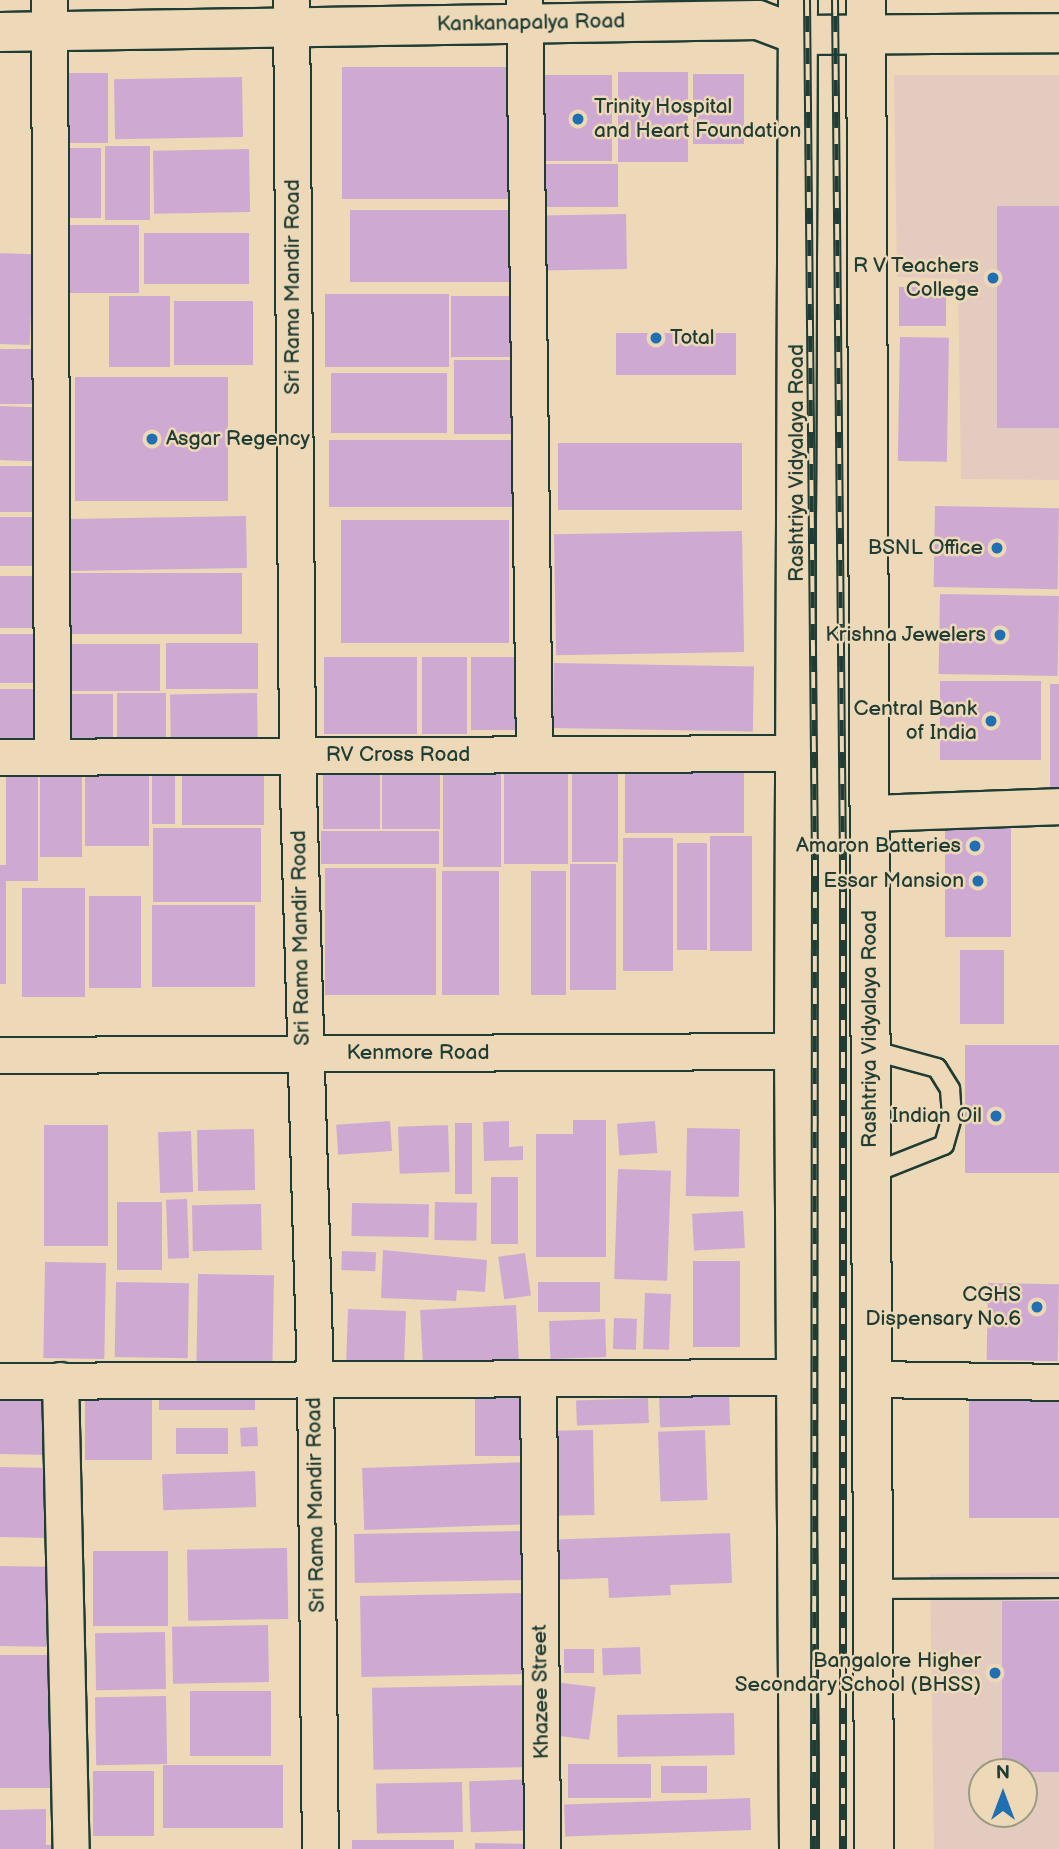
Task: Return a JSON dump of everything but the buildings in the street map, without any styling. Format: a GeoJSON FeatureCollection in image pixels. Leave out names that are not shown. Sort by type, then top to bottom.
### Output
{"type":"FeatureCollection","features":[{"type":"Feature","properties":{"kind":"main road","name":"Kankanapalya Road"},"geometry":{"type":"LineString","coordinates":[[0,32],[49,16],[769,10],[798,17],[866,16],[1059,33]]}},
{"type":"Feature","properties":{"kind":"main road","name":"Rashtriya Vidyalaya Road"},"geometry":{"type":"LineString","coordinates":[[866,16],[874,1849]]}},
{"type":"Feature","properties":{"kind":"main road","name":"Rashtriya Vidyalaya Road"},"geometry":{"type":"LineString","coordinates":[[798,17],[794,1051],[799,1849]]}},
{"type":"Feature","properties":{"kind":"street"},"geometry":{"type":"LineString","coordinates":[[524,12],[534,754]]}},
{"type":"Feature","properties":{"kind":"street","name":"Sri Rama Mandir Road"},"geometry":{"type":"LineString","coordinates":[[291,14],[297,755],[315,1380],[320,1849]]}},
{"type":"Feature","properties":{"kind":"street"},"geometry":{"type":"LineString","coordinates":[[49,16],[52,757]]}},
{"type":"Feature","properties":{"kind":"street","name":"RV Cross Road"},"geometry":{"type":"LineString","coordinates":[[0,757],[796,753]]}},
{"type":"Feature","properties":{"kind":"street"},"geometry":{"type":"LineString","coordinates":[[869,813],[1059,806]]}},
{"type":"Feature","properties":{"kind":"street","name":"Kenmore Road"},"geometry":{"type":"LineString","coordinates":[[0,1055],[794,1051]]}},
{"type":"Feature","properties":{"kind":"street"},"geometry":{"type":"LineString","coordinates":[[0,1381],[796,1377]]}},
{"type":"Feature","properties":{"kind":"street","name":"Khazee Street"},"geometry":{"type":"LineString","coordinates":[[538,1378],[542,1849]]}},
{"type":"Feature","properties":{"kind":"street"},"geometry":{"type":"LineString","coordinates":[[872,1379],[1059,1382]]}},
{"type":"Feature","properties":{"kind":"street"},"geometry":{"type":"LineString","coordinates":[[60,1380],[71,1849]]}},
{"type":"Feature","properties":{"kind":"lane"},"geometry":{"type":"LineString","coordinates":[[871,1050],[937,1068],[950,1089],[952,1117],[944,1145],[871,1174]]}},
{"type":"Feature","properties":{"kind":"lane"},"geometry":{"type":"LineString","coordinates":[[873,1589],[1059,1588]]}},
{"type":"Feature","properties":{"kind":"shaded area","name":"R V Teachers College"},"geometry":{"type":"Polygon","coordinates":[[[894,75],[1059,75],[1059,480],[961,479],[958,279],[897,277],[894,75]]]}},
{"type":"Feature","properties":{"kind":"shaded area","name":"Bangalore Higher Secondary School (BHSS)"},"geometry":{"type":"Polygon","coordinates":[[[1059,1572],[1059,1849],[934,1849],[930,1574],[1059,1572]]]}},
{"type":"Feature","properties":{"kind":"railway"},"geometry":{"type":"LineString","coordinates":[[807,0],[815,860],[814,1849]]}},
{"type":"Feature","properties":{"kind":"railway"},"geometry":{"type":"LineString","coordinates":[[835,0],[843,860],[843,1849]]}},
{"type":"Feature","properties":{"kind":"place","name":"Trinity Hospital and Heart Foundation"},"geometry":{"type":"Point","coordinates":[578,119]}},
{"type":"Feature","properties":{"kind":"place","name":"R V Teachers College"},"geometry":{"type":"Point","coordinates":[993,278]}},
{"type":"Feature","properties":{"kind":"place","name":"Total"},"geometry":{"type":"Point","coordinates":[656,338]}},
{"type":"Feature","properties":{"kind":"place","name":"Asgar Regency"},"geometry":{"type":"Point","coordinates":[152,439]}},
{"type":"Feature","properties":{"kind":"place","name":"BSNL Office"},"geometry":{"type":"Point","coordinates":[997,548]}},
{"type":"Feature","properties":{"kind":"place","name":"Krishna Jewelers"},"geometry":{"type":"Point","coordinates":[1000,635]}},
{"type":"Feature","properties":{"kind":"place","name":"Central Bank of India"},"geometry":{"type":"Point","coordinates":[991,721]}},
{"type":"Feature","properties":{"kind":"place","name":"Amaron Batteries"},"geometry":{"type":"Point","coordinates":[975,846]}},
{"type":"Feature","properties":{"kind":"place","name":"Essar Mansion"},"geometry":{"type":"Point","coordinates":[978,881]}},
{"type":"Feature","properties":{"kind":"place","name":"Indian Oil"},"geometry":{"type":"Point","coordinates":[996,1116]}},
{"type":"Feature","properties":{"kind":"place","name":"CGHS Dispensary No.6"},"geometry":{"type":"Point","coordinates":[1037,1307]}},
{"type":"Feature","properties":{"kind":"place","name":"Bangalore Higher Secondary School (BHSS)"},"geometry":{"type":"Point","coordinates":[995,1673]}}]}
